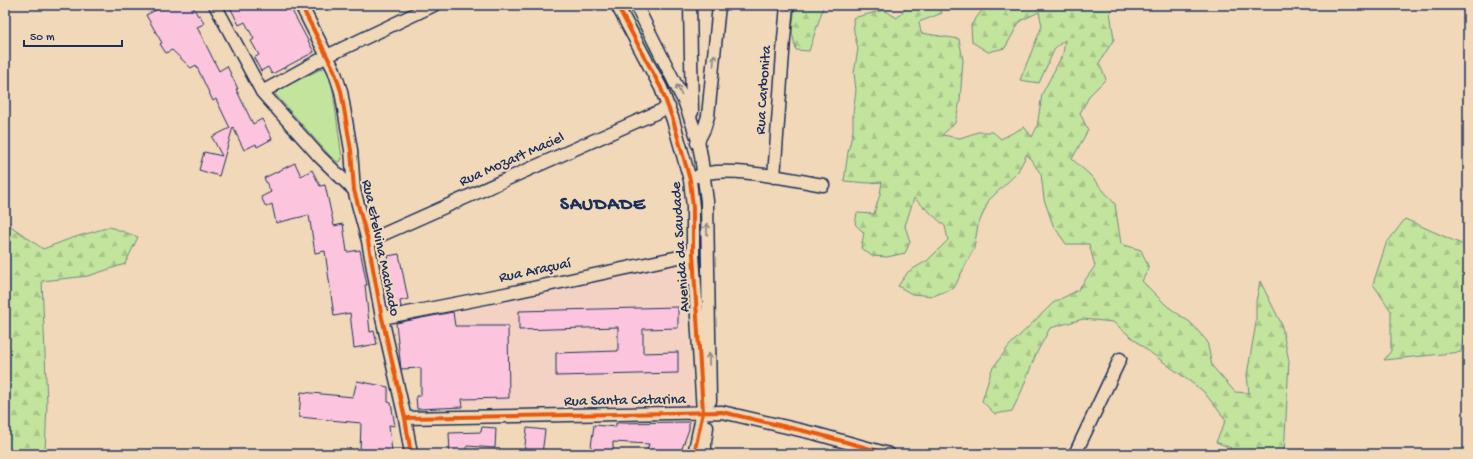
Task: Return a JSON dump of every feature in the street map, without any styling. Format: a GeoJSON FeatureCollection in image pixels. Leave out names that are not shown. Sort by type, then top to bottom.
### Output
{"type":"FeatureCollection","features":[{"type":"Feature","properties":{"kind":"street","name":"Rua Etelvina Machado"},"geometry":{"type":"LineString","coordinates":[[215,5],[262,92],[320,157],[354,190]]}},
{"type":"Feature","properties":{"kind":"street","name":"Rua Etelvina Machado"},"geometry":{"type":"LineString","coordinates":[[301,5],[334,70],[341,91],[351,150],[354,190],[368,241],[382,318],[405,418],[411,454]]}},
{"type":"Feature","properties":{"kind":"street"},"geometry":{"type":"LineString","coordinates":[[262,92],[327,56],[434,5]]}},
{"type":"Feature","properties":{"kind":"street","name":"Avenida da Saudade"},"geometry":{"type":"LineString","coordinates":[[617,5],[661,88],[669,107],[680,140],[690,180],[693,207],[694,254],[707,412],[694,454]]}},
{"type":"Feature","properties":{"kind":"street","name":"Avenida da Saudade"},"geometry":{"type":"LineString","coordinates":[[636,5],[673,77],[692,120],[698,140],[704,173],[707,209],[707,412],[705,454]]}},
{"type":"Feature","properties":{"kind":"street"},"geometry":{"type":"LineString","coordinates":[[680,140],[692,120],[690,5]]}},
{"type":"Feature","properties":{"kind":"street"},"geometry":{"type":"LineString","coordinates":[[685,163],[698,140],[708,116],[719,5]]}},
{"type":"Feature","properties":{"kind":"street","name":"Rua Carbonita"},"geometry":{"type":"LineString","coordinates":[[774,177],[787,5]]}},
{"type":"Feature","properties":{"kind":"street","name":"Rua Mozart Maciel"},"geometry":{"type":"LineString","coordinates":[[368,241],[669,107]]}},
{"type":"Feature","properties":{"kind":"street"},"geometry":{"type":"LineString","coordinates":[[690,180],[704,173],[714,171],[774,177],[823,185]]}},
{"type":"Feature","properties":{"kind":"street","name":"Rua Araçuaí"},"geometry":{"type":"LineString","coordinates":[[382,318],[694,254]]}},
{"type":"Feature","properties":{"kind":"street"},"geometry":{"type":"LineString","coordinates":[[1075,454],[1120,359]]}},
{"type":"Feature","properties":{"kind":"street","name":"Rua Santa Catarina"},"geometry":{"type":"LineString","coordinates":[[405,418],[722,412],[889,454]]}},
{"type":"Feature","properties":{"kind":"shaded area"},"geometry":{"type":"Polygon","coordinates":[[[683,264],[693,405],[464,407],[454,310],[683,264]]]}},
{"type":"Feature","properties":{"kind":"green space"},"geometry":{"type":"Polygon","coordinates":[[[624,5],[630,5],[674,92],[674,96],[672,97],[669,94],[624,5]]]}},
{"type":"Feature","properties":{"kind":"green space"},"geometry":{"type":"Polygon","coordinates":[[[795,5],[824,5],[809,51],[796,50],[792,32],[795,5]]]}},
{"type":"Feature","properties":{"kind":"green space"},"geometry":{"type":"Polygon","coordinates":[[[909,5],[939,5],[942,13],[919,22],[921,33],[959,39],[963,60],[960,101],[955,123],[942,135],[960,138],[978,132],[993,132],[1001,139],[1024,127],[1032,137],[1037,127],[1042,94],[1063,54],[1065,40],[1055,48],[1039,83],[1020,80],[1042,26],[1039,12],[1020,21],[1005,48],[988,52],[972,42],[971,25],[986,5],[1116,5],[1110,12],[1114,39],[1099,63],[1106,79],[1090,95],[1080,113],[1088,130],[1072,159],[1090,175],[1115,204],[1121,244],[1141,250],[1149,268],[1142,281],[1167,306],[1191,323],[1207,341],[1212,366],[1235,392],[1249,393],[1247,375],[1256,323],[1256,302],[1260,281],[1281,323],[1289,361],[1284,454],[1230,454],[1231,448],[1216,442],[1226,420],[1203,391],[1147,350],[1113,322],[1083,319],[1050,328],[1036,354],[1012,411],[995,414],[982,401],[992,369],[1009,346],[1053,303],[1078,290],[1095,266],[1089,244],[1066,244],[1053,225],[1044,199],[1041,174],[1027,154],[1017,173],[989,200],[978,225],[974,248],[954,288],[933,296],[912,294],[898,286],[908,272],[928,260],[948,240],[945,226],[914,198],[905,226],[910,242],[905,253],[887,257],[872,256],[861,248],[864,233],[855,224],[857,213],[874,214],[882,182],[868,183],[844,181],[848,152],[853,131],[853,113],[856,90],[854,73],[858,49],[854,32],[853,18],[884,10],[897,18],[909,5]]]}},
{"type":"Feature","properties":{"kind":"green space"},"geometry":{"type":"Polygon","coordinates":[[[323,68],[326,68],[331,77],[342,158],[341,161],[338,162],[331,157],[275,94],[278,90],[323,68]]]}},
{"type":"Feature","properties":{"kind":"green space"},"geometry":{"type":"Polygon","coordinates":[[[1405,219],[1468,247],[1465,325],[1461,352],[1384,360],[1391,351],[1391,311],[1373,284],[1386,244],[1405,219]]]}},
{"type":"Feature","properties":{"kind":"green space"},"geometry":{"type":"Polygon","coordinates":[[[5,222],[43,249],[72,238],[110,227],[138,237],[125,264],[88,276],[42,281],[47,403],[45,453],[51,454],[5,454],[5,222]]]}},
{"type":"Feature","properties":{"kind":"building"},"geometry":{"type":"Polygon","coordinates":[[[166,5],[192,5],[198,16],[200,15],[204,24],[197,27],[219,71],[227,66],[253,124],[262,119],[272,139],[257,147],[256,144],[244,150],[233,127],[219,176],[199,170],[204,152],[222,156],[212,137],[230,128],[216,99],[213,101],[196,65],[191,68],[172,50],[166,53],[160,44],[162,43],[146,15],[166,5]]]}},
{"type":"Feature","properties":{"kind":"building"},"geometry":{"type":"Polygon","coordinates":[[[229,5],[289,5],[314,52],[272,74],[268,67],[261,71],[254,58],[259,55],[251,41],[254,39],[245,22],[239,25],[229,5]]]}},
{"type":"Feature","properties":{"kind":"building"},"geometry":{"type":"Polygon","coordinates":[[[295,163],[301,176],[312,170],[320,186],[325,185],[334,226],[343,224],[347,252],[360,250],[367,285],[365,285],[370,332],[374,331],[377,344],[354,348],[350,313],[334,316],[325,251],[315,253],[309,215],[276,223],[272,204],[266,207],[261,197],[271,192],[264,178],[295,163]]]}},
{"type":"Feature","properties":{"kind":"building"},"geometry":{"type":"Polygon","coordinates":[[[399,254],[408,299],[400,301],[401,307],[390,309],[382,262],[389,261],[388,256],[399,254]]]}},
{"type":"Feature","properties":{"kind":"building"},"geometry":{"type":"Polygon","coordinates":[[[678,307],[678,328],[643,329],[643,353],[678,352],[678,373],[556,376],[556,353],[618,351],[618,327],[519,330],[519,311],[678,307]]]}},
{"type":"Feature","properties":{"kind":"building"},"geometry":{"type":"Polygon","coordinates":[[[453,312],[455,326],[508,326],[509,398],[462,399],[463,407],[417,409],[416,396],[421,396],[421,368],[401,369],[396,323],[453,312]]]}},
{"type":"Feature","properties":{"kind":"building"},"geometry":{"type":"Polygon","coordinates":[[[357,381],[388,387],[388,402],[391,403],[395,426],[389,425],[392,452],[360,453],[361,423],[299,417],[301,392],[353,397],[357,381]]]}},
{"type":"Feature","properties":{"kind":"building"},"geometry":{"type":"Polygon","coordinates":[[[689,422],[689,429],[680,454],[646,454],[649,444],[613,442],[613,454],[590,454],[594,425],[616,427],[616,423],[689,422]]]}},
{"type":"Feature","properties":{"kind":"building"},"geometry":{"type":"Polygon","coordinates":[[[482,427],[496,428],[495,448],[467,446],[467,454],[450,454],[449,433],[481,432],[482,427]]]}},
{"type":"Feature","properties":{"kind":"building"},"geometry":{"type":"Polygon","coordinates":[[[527,428],[545,430],[542,454],[524,454],[527,428]]]}},
{"type":"Feature","properties":{"kind":"cycle path"},"geometry":{"type":"LineString","coordinates":[[301,5],[334,70],[341,91],[351,150],[354,190],[368,241],[382,318],[405,418],[411,454]]}},
{"type":"Feature","properties":{"kind":"cycle path"},"geometry":{"type":"LineString","coordinates":[[617,5],[661,88],[673,120],[690,180],[693,207],[693,254],[703,412],[694,454]]}},
{"type":"Feature","properties":{"kind":"cycle path"},"geometry":{"type":"LineString","coordinates":[[405,418],[722,412],[817,434],[889,454]]}},
{"type":"Feature","properties":{"kind":"district","name":"SAUDADE"},"geometry":{"type":"Point","coordinates":[603,205]}}]}
